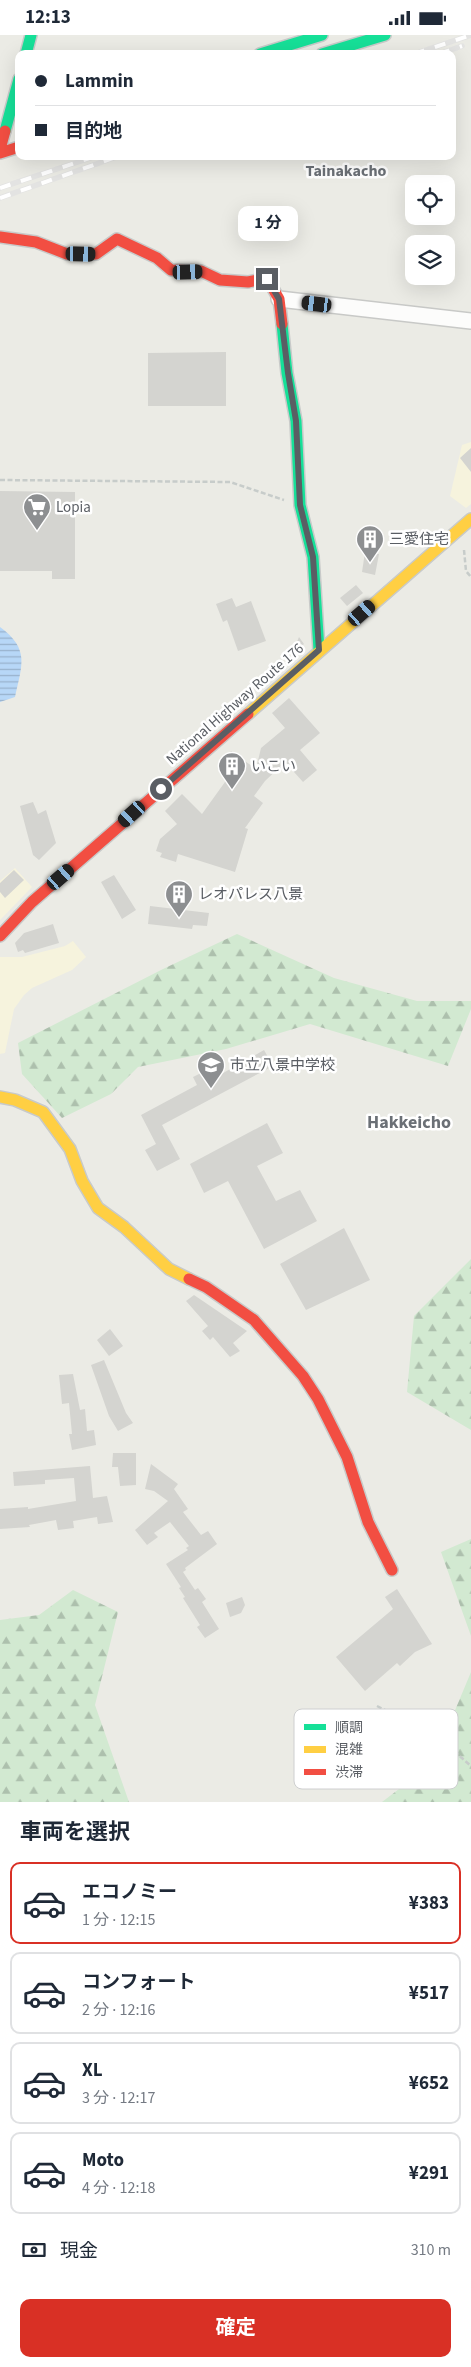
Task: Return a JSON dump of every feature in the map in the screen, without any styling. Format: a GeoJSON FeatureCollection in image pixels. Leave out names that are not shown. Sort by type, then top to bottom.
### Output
{"type":"FeatureCollection","features":[{"type":"Feature","properties":{"kind":"main road"},"geometry":{"type":"LineString","coordinates":[[27,50],[31,35]]}},
{"type":"Feature","properties":{"kind":"main road"},"geometry":{"type":"LineString","coordinates":[[272,50],[319,35],[321,50]]}},
{"type":"Feature","properties":{"kind":"main road"},"geometry":{"type":"LineString","coordinates":[[335,50],[385,35]]}},
{"type":"Feature","properties":{"kind":"main road"},"geometry":{"type":"LineString","coordinates":[[0,149],[2,132],[15,91]]}},
{"type":"Feature","properties":{"kind":"main road"},"geometry":{"type":"LineString","coordinates":[[2,132],[15,128]]}},
{"type":"Feature","properties":{"kind":"main road"},"geometry":{"type":"LineString","coordinates":[[0,153],[15,148]]}},
{"type":"Feature","properties":{"kind":"main road"},"geometry":{"type":"LineString","coordinates":[[0,237],[36,242],[67,254],[96,255],[117,239],[157,258],[171,270],[201,271],[220,280],[248,282],[267,279],[279,299],[296,421],[300,505],[313,557],[319,650]]}},
{"type":"Feature","properties":{"kind":"main road","name":"National Highway Route 176"},"geometry":{"type":"LineString","coordinates":[[0,936],[32,902],[471,519]]}},
{"type":"Feature","properties":{"kind":"main road"},"geometry":{"type":"LineString","coordinates":[[0,1097],[15,1100],[43,1112],[70,1149],[82,1181],[98,1208],[124,1227],[169,1269],[206,1287],[254,1319],[303,1376],[318,1399],[347,1457],[368,1522],[392,1570]]}},
{"type":"Feature","properties":{"kind":"street"},"geometry":{"type":"LineString","coordinates":[[279,299],[471,321]]}},
{"type":"Feature","properties":{"kind":"path"},"geometry":{"type":"LineString","coordinates":[[0,480],[230,482],[300,505]]}},
{"type":"Feature","properties":{"kind":"path"},"geometry":{"type":"LineString","coordinates":[[377,1706],[383,1709]]}},
{"type":"Feature","properties":{"kind":"path"},"geometry":{"type":"LineString","coordinates":[[458,1754],[471,1766]]}},
{"type":"Feature","properties":{"kind":"shaded area"},"geometry":{"type":"Polygon","coordinates":[[[471,442],[471,504],[466,508],[450,496],[462,445],[471,442]]]}},
{"type":"Feature","properties":{"kind":"shaded area"},"geometry":{"type":"Polygon","coordinates":[[[15,868],[32,887],[0,920],[0,881],[15,868]]]}},
{"type":"Feature","properties":{"kind":"shaded area"},"geometry":{"type":"Polygon","coordinates":[[[73,941],[86,957],[72,970],[32,988],[24,995],[14,1009],[5,1053],[0,1054],[0,957],[22,957],[65,946],[73,941]]]}},
{"type":"Feature","properties":{"kind":"green space"},"geometry":{"type":"Polygon","coordinates":[[[237,934],[334,978],[417,1001],[471,1001],[471,1009],[448,1066],[310,1024],[226,1049],[138,1067],[111,1094],[62,1118],[22,1074],[18,1043],[163,969],[237,934]]]}},
{"type":"Feature","properties":{"kind":"green space"},"geometry":{"type":"Polygon","coordinates":[[[471,1259],[471,1430],[407,1392],[414,1316],[471,1259]]]}},
{"type":"Feature","properties":{"kind":"green space"},"geometry":{"type":"Polygon","coordinates":[[[471,1539],[471,1636],[441,1552],[471,1539]]]}},
{"type":"Feature","properties":{"kind":"green space"},"geometry":{"type":"Polygon","coordinates":[[[73,1590],[118,1612],[95,1705],[129,1802],[0,1802],[0,1620],[39,1615],[73,1590]]]}},
{"type":"Feature","properties":{"kind":"green space"},"geometry":{"type":"Polygon","coordinates":[[[471,1672],[471,1802],[382,1802],[399,1789],[458,1789],[458,1709],[456,1709],[471,1672]]]}},
{"type":"Feature","properties":{"kind":"water"},"geometry":{"type":"Polygon","coordinates":[[[0,627],[10,635],[20,650],[21,667],[15,697],[0,702],[0,627]]]}},
{"type":"Feature","properties":{"kind":"building"},"geometry":{"type":"Polygon","coordinates":[[[226,352],[226,406],[148,406],[148,353],[226,352]]]}},
{"type":"Feature","properties":{"kind":"building"},"geometry":{"type":"Polygon","coordinates":[[[471,448],[471,472],[460,458],[471,448]]]}},
{"type":"Feature","properties":{"kind":"building","name":"Lopia"},"geometry":{"type":"Polygon","coordinates":[[[0,491],[75,492],[75,579],[52,579],[52,571],[0,571],[0,491]]]}},
{"type":"Feature","properties":{"kind":"building","name":"三愛住宅"},"geometry":{"type":"Polygon","coordinates":[[[365,552],[379,554],[375,575],[362,572],[365,552]]]}},
{"type":"Feature","properties":{"kind":"building"},"geometry":{"type":"Polygon","coordinates":[[[356,585],[363,593],[347,606],[340,598],[356,585]]]}},
{"type":"Feature","properties":{"kind":"building"},"geometry":{"type":"Polygon","coordinates":[[[232,598],[236,607],[251,601],[266,641],[238,651],[227,620],[223,622],[216,604],[232,598]]]}},
{"type":"Feature","properties":{"kind":"building"},"geometry":{"type":"Polygon","coordinates":[[[299,637],[304,644],[292,654],[299,637]]]}},
{"type":"Feature","properties":{"kind":"building"},"geometry":{"type":"Polygon","coordinates":[[[289,698],[320,733],[300,750],[317,770],[303,782],[285,762],[265,781],[254,796],[263,803],[245,828],[248,829],[235,872],[178,854],[176,862],[160,857],[162,853],[156,851],[160,839],[177,824],[165,811],[182,794],[202,814],[230,775],[219,768],[231,751],[256,769],[261,748],[285,728],[272,713],[289,698]]]}},
{"type":"Feature","properties":{"kind":"building"},"geometry":{"type":"Polygon","coordinates":[[[33,802],[38,814],[46,810],[56,843],[39,860],[33,855],[20,806],[33,802]]]}},
{"type":"Feature","properties":{"kind":"building"},"geometry":{"type":"Polygon","coordinates":[[[14,870],[24,880],[5,898],[0,892],[0,883],[14,870]]]}},
{"type":"Feature","properties":{"kind":"building"},"geometry":{"type":"Polygon","coordinates":[[[114,875],[136,910],[122,919],[101,882],[114,875]]]}},
{"type":"Feature","properties":{"kind":"building","name":"レオパレス八景"},"geometry":{"type":"Polygon","coordinates":[[[150,906],[209,913],[207,926],[193,925],[192,929],[148,924],[150,906]]]}},
{"type":"Feature","properties":{"kind":"building"},"geometry":{"type":"Polygon","coordinates":[[[53,924],[59,943],[25,953],[23,950],[18,952],[15,943],[24,933],[53,924]]]}},
{"type":"Feature","properties":{"kind":"building"},"geometry":{"type":"Polygon","coordinates":[[[264,1050],[273,1066],[162,1125],[180,1159],[157,1171],[145,1150],[156,1144],[141,1115],[197,1085],[193,1077],[211,1068],[216,1077],[264,1050]]]}},
{"type":"Feature","properties":{"kind":"building"},"geometry":{"type":"Polygon","coordinates":[[[267,1123],[283,1153],[257,1166],[276,1201],[300,1190],[317,1221],[264,1249],[228,1181],[204,1193],[190,1164],[267,1123]]]}},
{"type":"Feature","properties":{"kind":"building"},"geometry":{"type":"Polygon","coordinates":[[[344,1228],[370,1280],[306,1310],[280,1264],[344,1228]]]}},
{"type":"Feature","properties":{"kind":"building"},"geometry":{"type":"Polygon","coordinates":[[[194,1295],[247,1331],[233,1343],[240,1351],[230,1357],[213,1337],[210,1340],[202,1331],[208,1326],[186,1301],[194,1295]]]}},
{"type":"Feature","properties":{"kind":"building"},"geometry":{"type":"Polygon","coordinates":[[[110,1329],[123,1346],[109,1356],[97,1340],[110,1329]]]}},
{"type":"Feature","properties":{"kind":"building"},"geometry":{"type":"Polygon","coordinates":[[[104,1360],[126,1413],[133,1423],[118,1431],[109,1416],[91,1365],[104,1360]]]}},
{"type":"Feature","properties":{"kind":"building"},"geometry":{"type":"Polygon","coordinates":[[[73,1374],[80,1410],[85,1409],[87,1431],[94,1430],[96,1445],[72,1450],[69,1434],[72,1434],[69,1403],[62,1404],[59,1375],[73,1374]]]}},
{"type":"Feature","properties":{"kind":"building"},"geometry":{"type":"Polygon","coordinates":[[[113,1453],[136,1453],[136,1485],[120,1486],[118,1467],[112,1467],[113,1453]]]}},
{"type":"Feature","properties":{"kind":"building"},"geometry":{"type":"Polygon","coordinates":[[[151,1464],[178,1484],[174,1489],[188,1509],[183,1512],[201,1535],[208,1531],[217,1544],[185,1568],[186,1570],[183,1572],[195,1590],[198,1588],[206,1599],[202,1602],[219,1629],[205,1638],[197,1627],[200,1625],[183,1598],[185,1597],[179,1588],[181,1587],[166,1564],[188,1550],[186,1548],[189,1546],[170,1522],[154,1533],[158,1537],[147,1545],[135,1530],[168,1501],[154,1491],[145,1489],[151,1464]]]}},
{"type":"Feature","properties":{"kind":"building"},"geometry":{"type":"Polygon","coordinates":[[[90,1466],[93,1498],[107,1496],[113,1522],[98,1524],[97,1517],[73,1521],[74,1528],[58,1530],[56,1520],[29,1525],[30,1527],[0,1529],[0,1509],[28,1507],[28,1509],[76,1501],[74,1478],[45,1480],[45,1484],[14,1486],[13,1472],[90,1466]]]}},
{"type":"Feature","properties":{"kind":"building"},"geometry":{"type":"Polygon","coordinates":[[[397,1589],[432,1644],[415,1652],[400,1666],[397,1663],[365,1691],[336,1657],[393,1609],[385,1597],[397,1589]]]}},
{"type":"Feature","properties":{"kind":"building"},"geometry":{"type":"Polygon","coordinates":[[[242,1597],[245,1605],[241,1613],[230,1617],[226,1603],[242,1597]]]}},
{"type":"Feature","properties":{"kind":"railway"},"geometry":{"type":"LineString","coordinates":[[426,50],[471,35]]}},
{"type":"Feature","properties":{"kind":"railway"},"geometry":{"type":"LineString","coordinates":[[450,50],[462,46]]}},
{"type":"Feature","properties":{"kind":"railway"},"geometry":{"type":"LineString","coordinates":[[0,188],[84,160]]}},
{"type":"Feature","properties":{"kind":"railway"},"geometry":{"type":"LineString","coordinates":[[0,198],[108,160]]}},
{"type":"Feature","properties":{"kind":"traffic: fast"},"geometry":{"type":"LineString","coordinates":[[27,50],[31,35]]}},
{"type":"Feature","properties":{"kind":"traffic: fast"},"geometry":{"type":"LineString","coordinates":[[273,50],[322,35]]}},
{"type":"Feature","properties":{"kind":"traffic: fast"},"geometry":{"type":"LineString","coordinates":[[335,50],[385,35]]}},
{"type":"Feature","properties":{"kind":"traffic: fast"},"geometry":{"type":"LineString","coordinates":[[5,131],[15,94]]}},
{"type":"Feature","properties":{"kind":"traffic: fast"},"geometry":{"type":"LineString","coordinates":[[282,324],[287,373],[296,421],[300,505],[313,557],[319,650]]}},
{"type":"Feature","properties":{"kind":"traffic: slow"},"geometry":{"type":"LineString","coordinates":[[248,714],[471,519]]}},
{"type":"Feature","properties":{"kind":"traffic: slow"},"geometry":{"type":"LineString","coordinates":[[0,1097],[15,1100],[43,1112],[70,1149],[82,1181],[98,1208],[124,1227],[169,1269],[189,1279]]}},
{"type":"Feature","properties":{"kind":"traffic: jam"},"geometry":{"type":"LineString","coordinates":[[0,149],[5,131]]}},
{"type":"Feature","properties":{"kind":"traffic: jam"},"geometry":{"type":"LineString","coordinates":[[0,153],[15,148]]}},
{"type":"Feature","properties":{"kind":"traffic: jam"},"geometry":{"type":"LineString","coordinates":[[0,237],[36,242],[67,254],[96,254],[117,239],[157,258],[171,270],[201,271],[220,280],[248,282],[267,278],[279,299],[282,324]]}},
{"type":"Feature","properties":{"kind":"traffic: jam"},"geometry":{"type":"LineString","coordinates":[[0,936],[32,902],[248,714]]}},
{"type":"Feature","properties":{"kind":"traffic: jam"},"geometry":{"type":"LineString","coordinates":[[189,1279],[206,1287],[254,1320],[303,1376],[318,1399],[347,1457],[368,1522],[392,1570]]}},
{"type":"Feature","properties":{"kind":"place","name":"Lopia"},"geometry":{"type":"Point","coordinates":[37,531]}},
{"type":"Feature","properties":{"kind":"place","name":"三愛住宅"},"geometry":{"type":"Point","coordinates":[370,563]}},
{"type":"Feature","properties":{"kind":"place","name":"いこい"},"geometry":{"type":"Point","coordinates":[232,790]}},
{"type":"Feature","properties":{"kind":"place","name":"レオパレス八景"},"geometry":{"type":"Point","coordinates":[179,918]}},
{"type":"Feature","properties":{"kind":"place","name":"市立八景中学校"},"geometry":{"type":"Point","coordinates":[211,1089]}},
{"type":"Feature","properties":{"kind":"district","name":"Tainakacho"},"geometry":{"type":"Point","coordinates":[346,171]}},
{"type":"Feature","properties":{"kind":"district","name":"Hakkeicho"},"geometry":{"type":"Point","coordinates":[409,1122]}},
{"type":"Feature","properties":{"kind":"route"},"geometry":{"type":"LineString","coordinates":[[161,789],[319,650],[313,557],[300,505],[296,421],[279,299],[267,279]]}}]}
